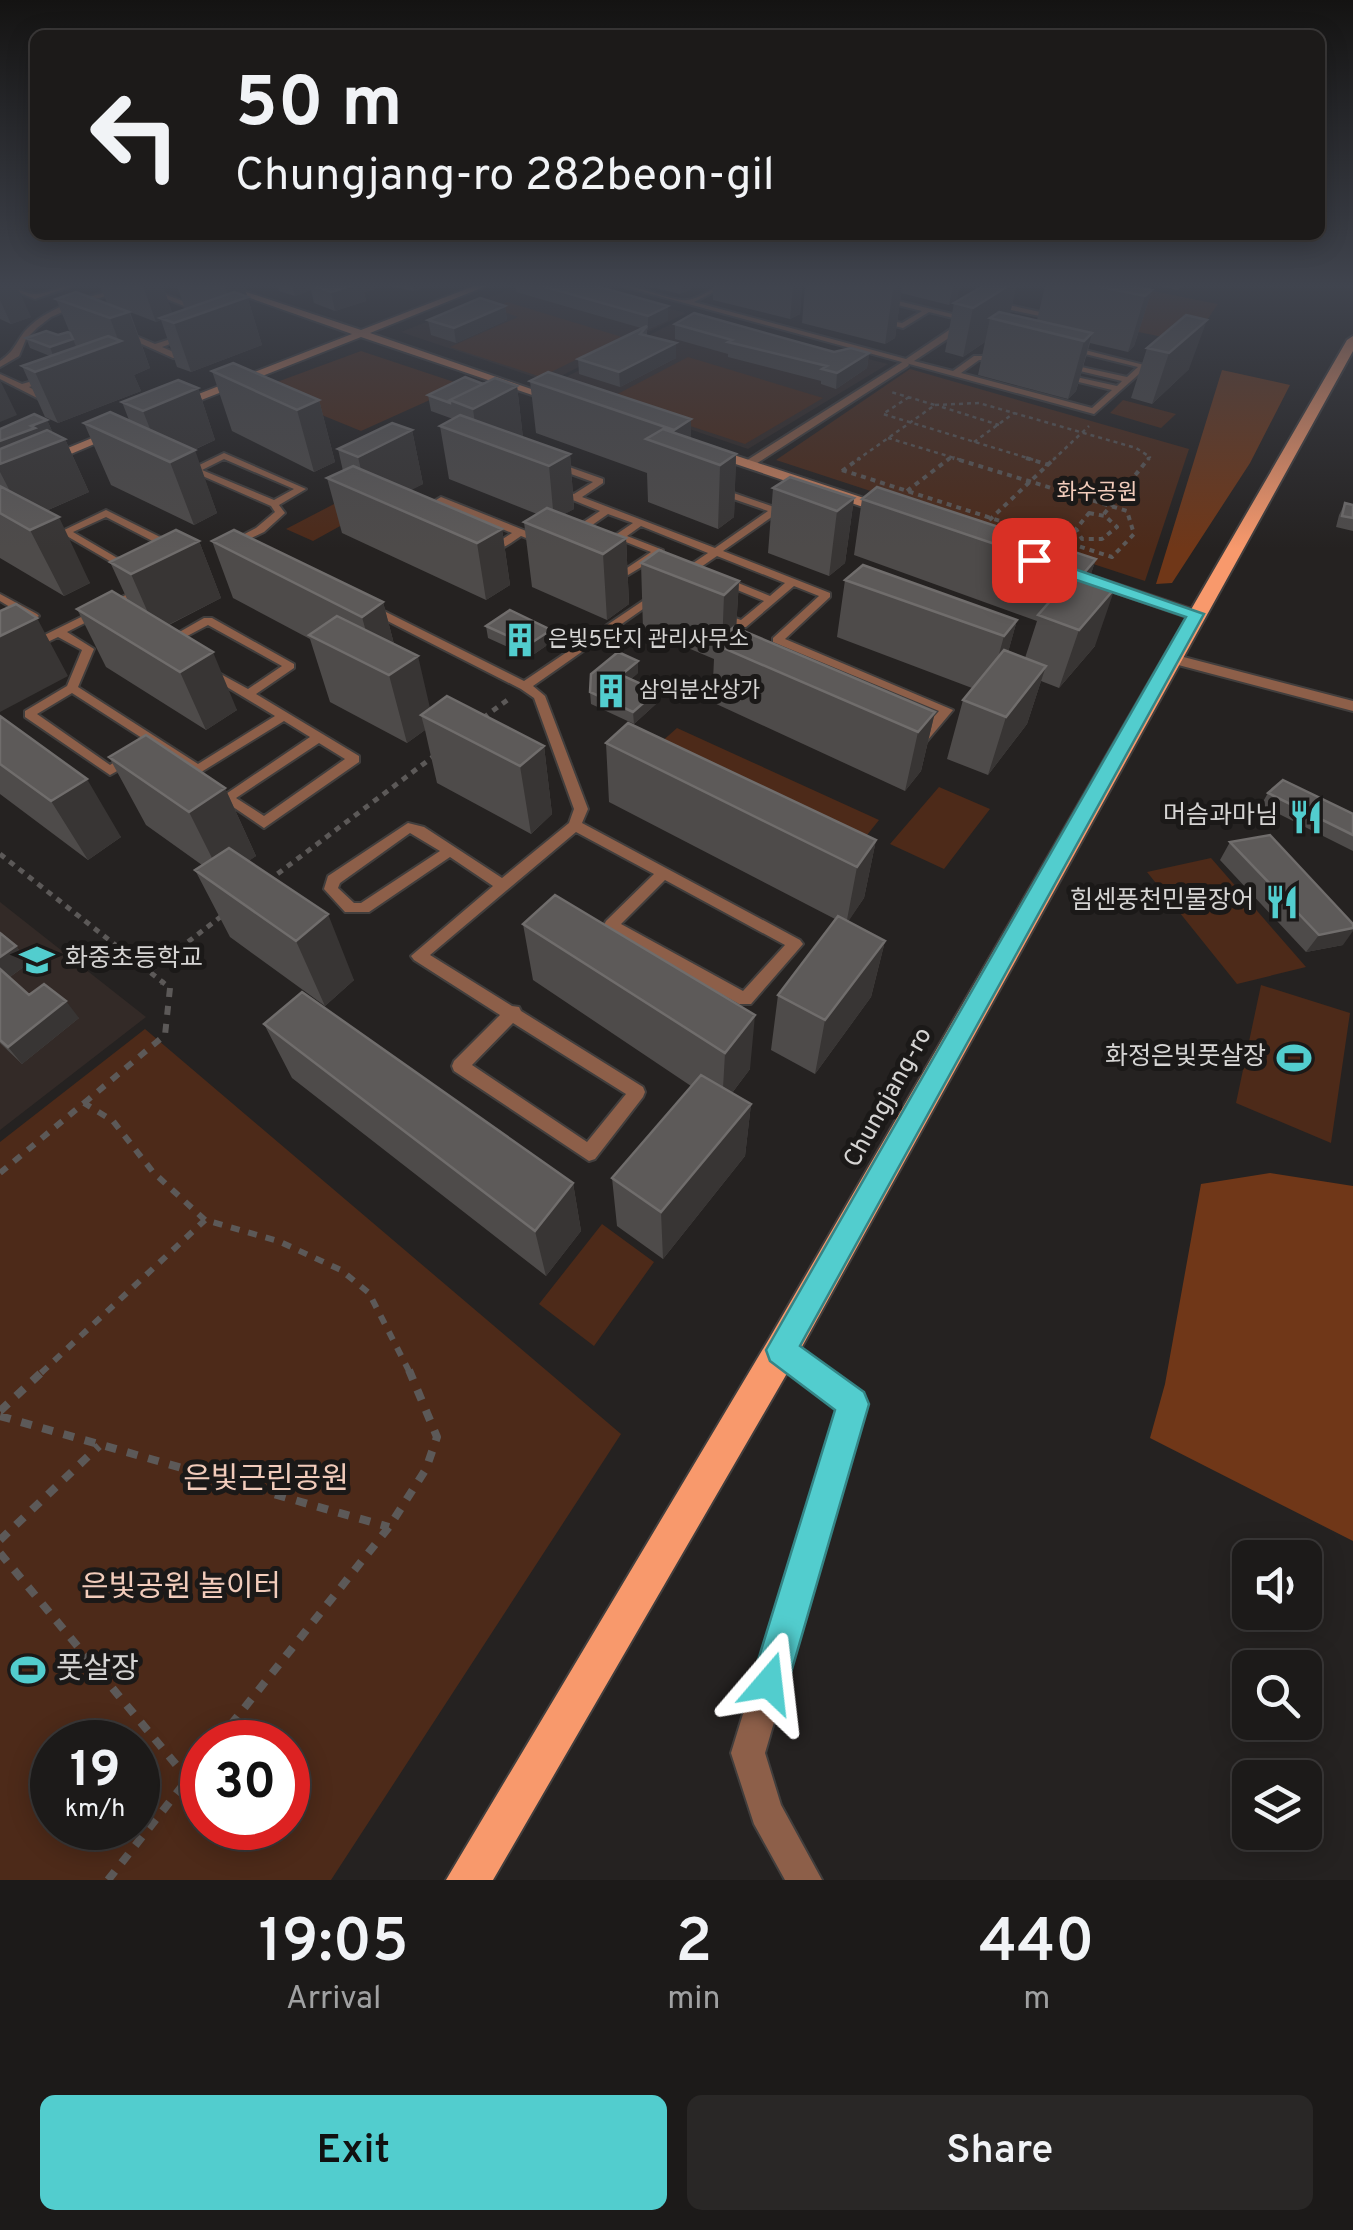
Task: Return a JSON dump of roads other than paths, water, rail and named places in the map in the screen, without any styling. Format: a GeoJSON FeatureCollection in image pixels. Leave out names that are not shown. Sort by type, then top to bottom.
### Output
{"type":"FeatureCollection","features":[{"type":"Feature","properties":{"kind":"main road","name":"Chungjang-ro"},"geometry":{"type":"LineString","coordinates":[[468,1880],[781,1350],[1195,614],[1336,374]]}},
{"type":"Feature","properties":{"kind":"street"},"geometry":{"type":"LineString","coordinates":[[160,413],[259,374]]}},
{"type":"Feature","properties":{"kind":"street"},"geometry":{"type":"LineString","coordinates":[[477,374],[560,402]]}},
{"type":"Feature","properties":{"kind":"street"},"geometry":{"type":"LineString","coordinates":[[747,464],[888,374]]}},
{"type":"Feature","properties":{"kind":"street"},"geometry":{"type":"LineString","coordinates":[[0,480],[124,428]]}},
{"type":"Feature","properties":{"kind":"street"},"geometry":{"type":"LineString","coordinates":[[699,448],[894,513]]}},
{"type":"Feature","properties":{"kind":"street"},"geometry":{"type":"LineString","coordinates":[[1058,569],[1195,614]]}},
{"type":"Feature","properties":{"kind":"street"},"geometry":{"type":"LineString","coordinates":[[1172,658],[1353,706]]}},
{"type":"Feature","properties":{"kind":"street"},"geometry":{"type":"LineString","coordinates":[[781,1350],[853,1404],[748,1753],[766,1812],[804,1880]]}},
{"type":"Feature","properties":{"kind":"lane"},"geometry":{"type":"LineString","coordinates":[[22,387],[57,374]]}},
{"type":"Feature","properties":{"kind":"lane"},"geometry":{"type":"LineString","coordinates":[[959,374],[1094,411],[1135,374]]}},
{"type":"Feature","properties":{"kind":"lane"},"geometry":{"type":"LineString","coordinates":[[1057,374],[1118,390]]}},
{"type":"Feature","properties":{"kind":"lane"},"geometry":{"type":"LineString","coordinates":[[1103,374],[1128,380]]}},
{"type":"Feature","properties":{"kind":"lane"},"geometry":{"type":"LineString","coordinates":[[0,376],[51,401],[69,394]]}},
{"type":"Feature","properties":{"kind":"lane"},"geometry":{"type":"LineString","coordinates":[[220,550],[280,513],[274,504],[194,470],[224,456],[301,489],[274,504]]}},
{"type":"Feature","properties":{"kind":"lane"},"geometry":{"type":"LineString","coordinates":[[546,461],[600,481],[576,497]]}},
{"type":"Feature","properties":{"kind":"lane"},"geometry":{"type":"LineString","coordinates":[[538,484],[844,601]]}},
{"type":"Feature","properties":{"kind":"lane"},"geometry":{"type":"LineString","coordinates":[[525,686],[812,485]]}},
{"type":"Feature","properties":{"kind":"lane"},"geometry":{"type":"LineString","coordinates":[[712,488],[792,516]]}},
{"type":"Feature","properties":{"kind":"lane"},"geometry":{"type":"LineString","coordinates":[[432,521],[417,514],[442,500],[554,546],[609,510]]}},
{"type":"Feature","properties":{"kind":"lane"},"geometry":{"type":"LineString","coordinates":[[0,662],[154,584],[65,532],[106,513],[173,547],[158,555]]}},
{"type":"Feature","properties":{"kind":"lane"},"geometry":{"type":"LineString","coordinates":[[620,536],[659,552],[628,572],[590,556],[640,522]]}},
{"type":"Feature","properties":{"kind":"lane"},"geometry":{"type":"LineString","coordinates":[[479,541],[495,548],[520,532]]}},
{"type":"Feature","properties":{"kind":"lane"},"geometry":{"type":"LineString","coordinates":[[237,542],[254,550]]}},
{"type":"Feature","properties":{"kind":"lane"},"geometry":{"type":"LineString","coordinates":[[130,570],[144,562]]}},
{"type":"Feature","properties":{"kind":"lane"},"geometry":{"type":"LineString","coordinates":[[706,592],[720,580],[771,600]]}},
{"type":"Feature","properties":{"kind":"lane"},"geometry":{"type":"LineString","coordinates":[[708,611],[742,625],[793,582]]}},
{"type":"Feature","properties":{"kind":"lane"},"geometry":{"type":"LineString","coordinates":[[762,652],[826,595]]}},
{"type":"Feature","properties":{"kind":"lane"},"geometry":{"type":"LineString","coordinates":[[0,597],[33,616],[0,634]]}},
{"type":"Feature","properties":{"kind":"lane"},"geometry":{"type":"LineString","coordinates":[[356,601],[539,696],[582,809],[575,825],[419,956],[513,1012],[637,1092],[589,1152],[460,1066],[513,1012]]}},
{"type":"Feature","properties":{"kind":"lane"},"geometry":{"type":"LineString","coordinates":[[162,645],[208,620],[290,666],[248,694]]}},
{"type":"Feature","properties":{"kind":"lane"},"geometry":{"type":"LineString","coordinates":[[58,632],[88,650],[103,646]]}},
{"type":"Feature","properties":{"kind":"lane"},"geometry":{"type":"LineString","coordinates":[[148,637],[180,655]]}},
{"type":"Feature","properties":{"kind":"lane"},"geometry":{"type":"LineString","coordinates":[[777,640],[947,710],[923,738],[906,731]]}},
{"type":"Feature","properties":{"kind":"lane"},"geometry":{"type":"LineString","coordinates":[[0,644],[16,654]]}},
{"type":"Feature","properties":{"kind":"lane"},"geometry":{"type":"LineString","coordinates":[[88,650],[72,688],[29,714],[110,771],[158,742]]}},
{"type":"Feature","properties":{"kind":"lane"},"geometry":{"type":"LineString","coordinates":[[197,665],[248,694],[319,737],[354,759],[264,823],[227,798],[319,737]]}},
{"type":"Feature","properties":{"kind":"lane"},"geometry":{"type":"LineString","coordinates":[[72,688],[198,770],[284,716]]}},
{"type":"Feature","properties":{"kind":"lane"},"geometry":{"type":"LineString","coordinates":[[575,825],[795,944],[745,1000],[610,925],[663,873]]}},
{"type":"Feature","properties":{"kind":"lane"},"geometry":{"type":"LineString","coordinates":[[448,852],[370,906],[350,908],[331,889],[333,880],[408,828],[419,830],[502,885]]}},
{"type":"Feature","properties":{"kind":"place","name":"은빛5단지 관리사무소"},"geometry":{"type":"Point","coordinates":[520,640]}},
{"type":"Feature","properties":{"kind":"place","name":"삼익분산상가"},"geometry":{"type":"Point","coordinates":[611,691]}},
{"type":"Feature","properties":{"kind":"place","name":"머슴과마님"},"geometry":{"type":"Point","coordinates":[1306,817]}},
{"type":"Feature","properties":{"kind":"place","name":"힘센풍천민물장어"},"geometry":{"type":"Point","coordinates":[1282,902]}},
{"type":"Feature","properties":{"kind":"place","name":"화중초등학교"},"geometry":{"type":"Point","coordinates":[37,960]}},
{"type":"Feature","properties":{"kind":"place","name":"화정은빛풋살장"},"geometry":{"type":"Point","coordinates":[1294,1058]}},
{"type":"Feature","properties":{"kind":"place","name":"풋살장"},"geometry":{"type":"Point","coordinates":[28,1670]}},
{"type":"Feature","properties":{"kind":"park label","name":"화수공원"},"geometry":{"type":"Point","coordinates":[1097,493]}},
{"type":"Feature","properties":{"kind":"park label","name":"은빛근린공원"},"geometry":{"type":"Point","coordinates":[266,1480]}},
{"type":"Feature","properties":{"kind":"park label","name":"은빛공원 놀이터"},"geometry":{"type":"Point","coordinates":[181,1588]}}]}
